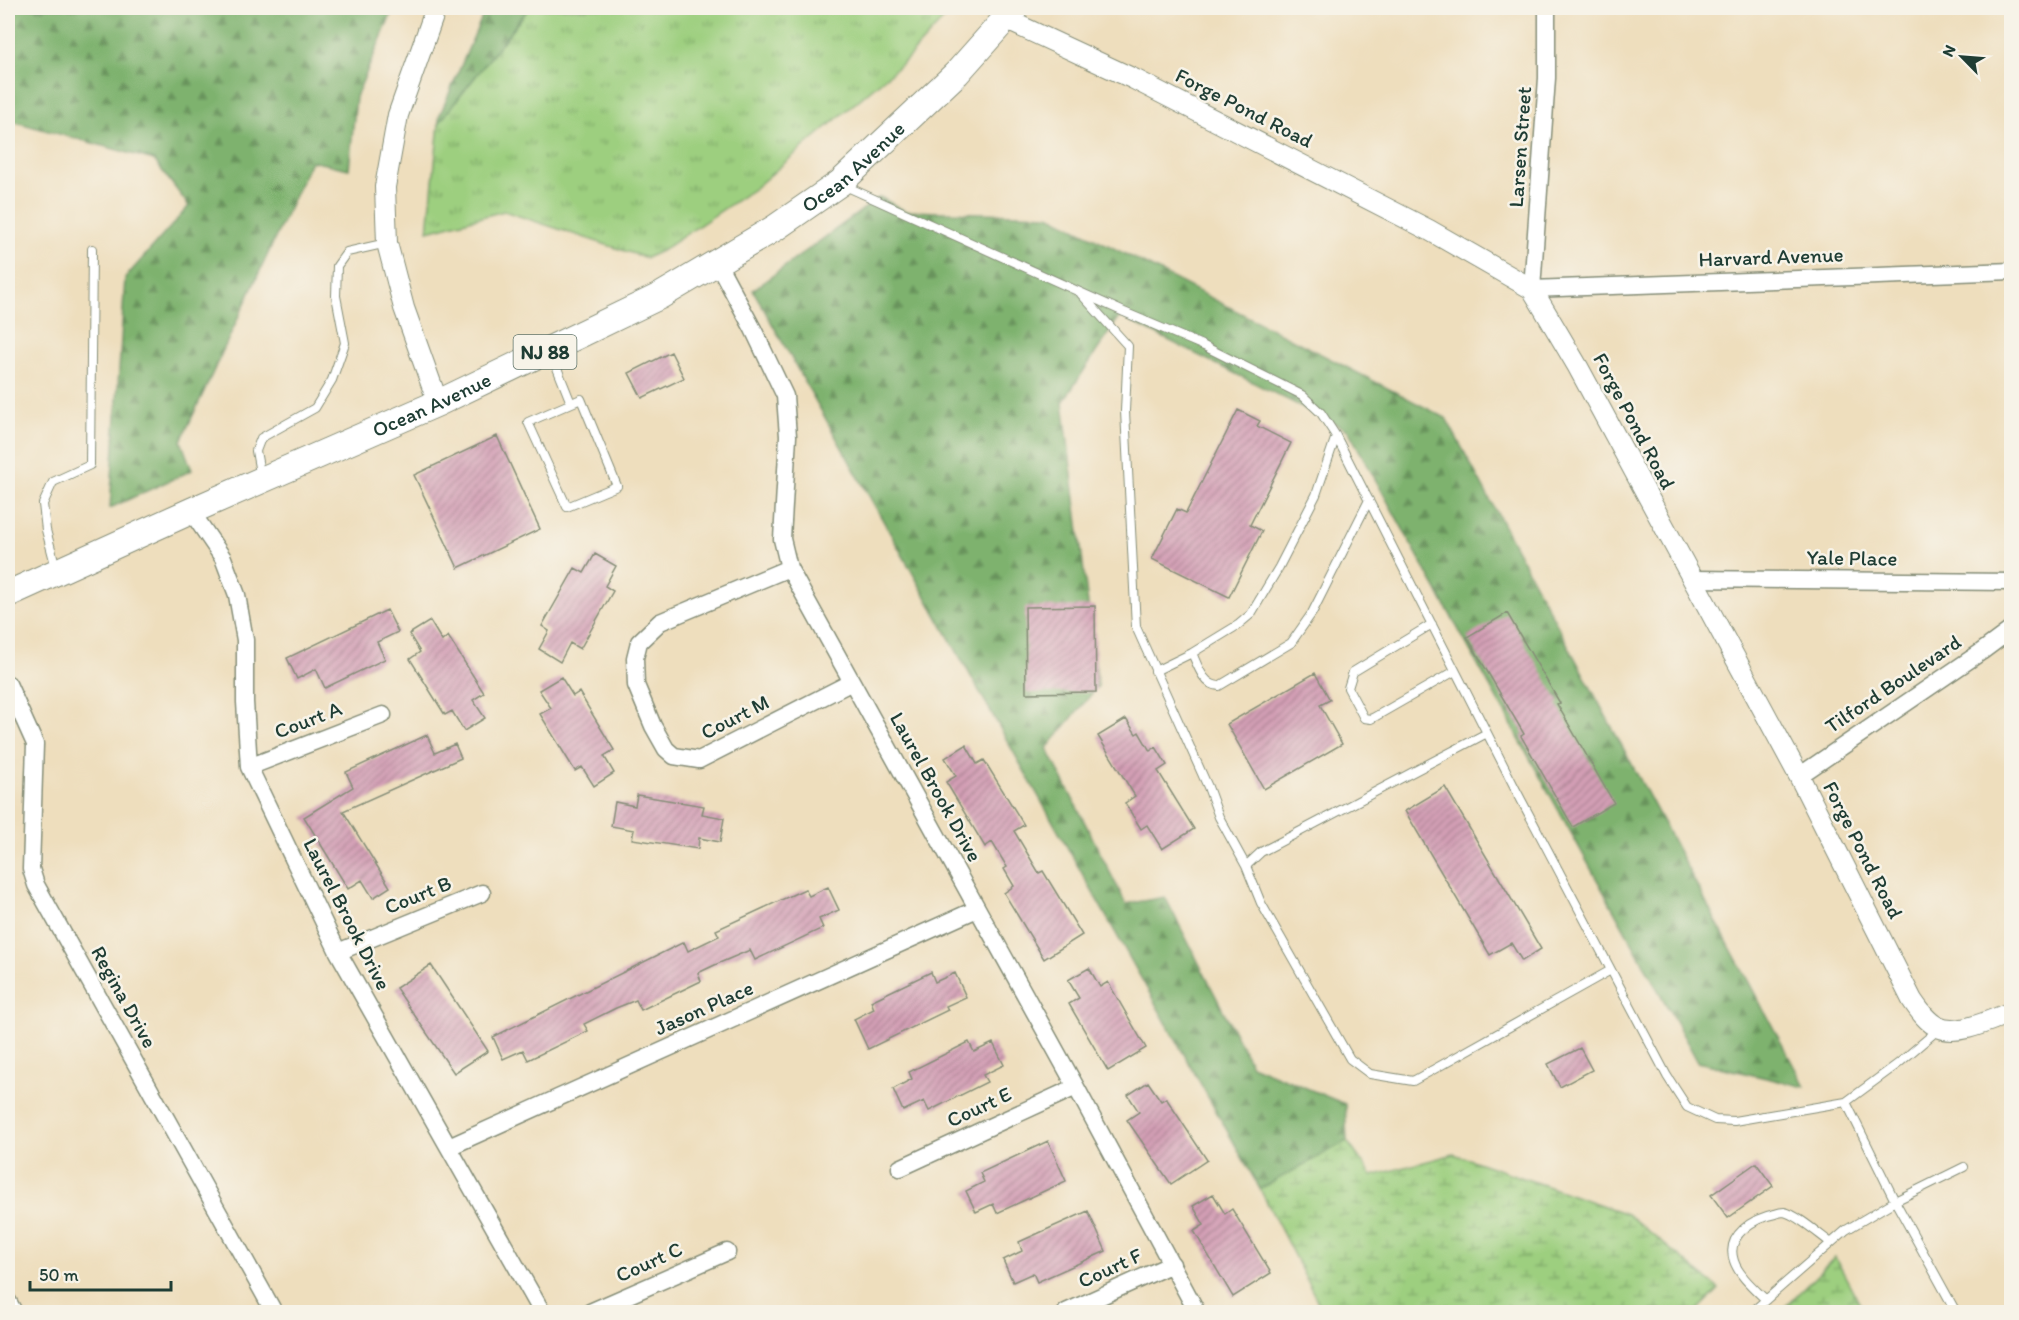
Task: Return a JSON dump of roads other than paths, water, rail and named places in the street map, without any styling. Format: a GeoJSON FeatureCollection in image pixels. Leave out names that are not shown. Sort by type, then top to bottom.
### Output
{"type":"FeatureCollection","features":[{"type":"Feature","properties":{"kind":"main road","name":"Ocean Avenue"},"geometry":{"type":"LineString","coordinates":[[8,594],[261,480],[438,404],[660,296],[775,228],[840,183],[957,73],[1010,13]]}},
{"type":"Feature","properties":{"kind":"street"},"geometry":{"type":"LineString","coordinates":[[436,8],[398,116],[385,187],[387,243],[404,308],[438,404]]}},
{"type":"Feature","properties":{"kind":"street","name":"Larsen Street"},"geometry":{"type":"LineString","coordinates":[[1532,289],[1547,78],[1547,8]]}},
{"type":"Feature","properties":{"kind":"street","name":"Forge Pond Road"},"geometry":{"type":"LineString","coordinates":[[1010,13],[1429,230],[1532,289],[1578,367],[1799,776],[1912,1000],[1924,1016],[1939,1028]]}},
{"type":"Feature","properties":{"kind":"street","name":"Laurel Brook Drive"},"geometry":{"type":"LineString","coordinates":[[717,262],[753,328],[785,396],[788,436],[782,539],[789,568],[1076,1087],[1197,1312]]}},
{"type":"Feature","properties":{"kind":"street","name":"Harvard Avenue"},"geometry":{"type":"LineString","coordinates":[[1532,289],[2012,271]]}},
{"type":"Feature","properties":{"kind":"street","name":"Laurel Brook Drive"},"geometry":{"type":"LineString","coordinates":[[191,511],[223,558],[237,595],[245,640],[245,702],[249,767],[338,952],[542,1312]]}},
{"type":"Feature","properties":{"kind":"street","name":"Court M"},"geometry":{"type":"LineString","coordinates":[[789,568],[660,622],[639,642],[635,658],[636,685],[653,726],[666,749],[674,756],[699,760],[852,682]]}},
{"type":"Feature","properties":{"kind":"street","name":"Yale Place"},"geometry":{"type":"LineString","coordinates":[[1692,579],[2012,582]]}},
{"type":"Feature","properties":{"kind":"street","name":"Tilford Boulevard"},"geometry":{"type":"LineString","coordinates":[[1799,776],[1981,652],[2012,628]]}},
{"type":"Feature","properties":{"kind":"street","name":"Regina Drive"},"geometry":{"type":"LineString","coordinates":[[8,684],[35,744],[31,869],[36,885],[274,1312]]}},
{"type":"Feature","properties":{"kind":"street","name":"Court A"},"geometry":{"type":"LineString","coordinates":[[249,767],[383,715]]}},
{"type":"Feature","properties":{"kind":"street","name":"Court B"},"geometry":{"type":"LineString","coordinates":[[338,952],[482,893]]}},
{"type":"Feature","properties":{"kind":"street","name":"Jason Place"},"geometry":{"type":"LineString","coordinates":[[449,1148],[977,909]]}},
{"type":"Feature","properties":{"kind":"street"},"geometry":{"type":"LineString","coordinates":[[1939,1028],[1958,1029],[1978,1025],[2012,1012]]}},
{"type":"Feature","properties":{"kind":"street","name":"Court E"},"geometry":{"type":"LineString","coordinates":[[900,1168],[1076,1087]]}},
{"type":"Feature","properties":{"kind":"street","name":"Court C"},"geometry":{"type":"LineString","coordinates":[[590,1312],[727,1252]]}},
{"type":"Feature","properties":{"kind":"street","name":"Court F"},"geometry":{"type":"LineString","coordinates":[[1066,1312],[1172,1264]]}},
{"type":"Feature","properties":{"kind":"street"},"geometry":{"type":"LineString","coordinates":[[8,1301],[14,1312]]}},
{"type":"Feature","properties":{"kind":"lane"},"geometry":{"type":"LineString","coordinates":[[840,183],[1204,346],[1302,395],[1321,412],[1336,436],[1611,970],[1667,1076],[1687,1107],[1715,1120],[1734,1121],[1846,1102],[1899,1063],[1939,1028]]}},
{"type":"Feature","properties":{"kind":"lane"},"geometry":{"type":"LineString","coordinates":[[261,480],[256,451],[261,438],[315,408],[332,380],[339,362],[345,343],[336,296],[337,266],[347,252],[387,243]]}},
{"type":"Feature","properties":{"kind":"lane"},"geometry":{"type":"LineString","coordinates":[[57,572],[46,530],[44,504],[53,482],[90,465],[92,249]]}},
{"type":"Feature","properties":{"kind":"lane"},"geometry":{"type":"LineString","coordinates":[[1078,291],[1128,346],[1125,411],[1136,627],[1208,787],[1219,817],[1246,866],[1261,903],[1350,1059],[1370,1074],[1413,1081],[1611,970]]}},
{"type":"Feature","properties":{"kind":"lane"},"geometry":{"type":"LineString","coordinates":[[550,350],[571,403]]}},
{"type":"Feature","properties":{"kind":"lane"},"geometry":{"type":"LineString","coordinates":[[580,399],[617,486],[567,507],[528,422],[571,403],[580,399]]}},
{"type":"Feature","properties":{"kind":"lane"},"geometry":{"type":"LineString","coordinates":[[1155,671],[1192,653],[1238,625],[1251,614],[1317,495],[1336,436]]}},
{"type":"Feature","properties":{"kind":"lane"},"geometry":{"type":"LineString","coordinates":[[1192,653],[1207,682],[1212,686],[1219,686],[1291,643],[1312,614],[1369,500]]}},
{"type":"Feature","properties":{"kind":"lane"},"geometry":{"type":"LineString","coordinates":[[1432,624],[1353,672],[1348,688],[1364,718],[1371,719],[1455,671]]}},
{"type":"Feature","properties":{"kind":"lane"},"geometry":{"type":"LineString","coordinates":[[1246,866],[1260,852],[1487,733]]}},
{"type":"Feature","properties":{"kind":"lane"},"geometry":{"type":"LineString","coordinates":[[1846,1102],[1895,1202],[1956,1312]]}},
{"type":"Feature","properties":{"kind":"lane"},"geometry":{"type":"LineString","coordinates":[[1752,1312],[1846,1230],[1895,1202],[1965,1167]]}},
{"type":"Feature","properties":{"kind":"lane"},"geometry":{"type":"LineString","coordinates":[[1766,1300],[1743,1277],[1734,1260],[1733,1249],[1737,1237],[1748,1224],[1766,1216],[1784,1212],[1801,1220],[1831,1243]]}}]}
